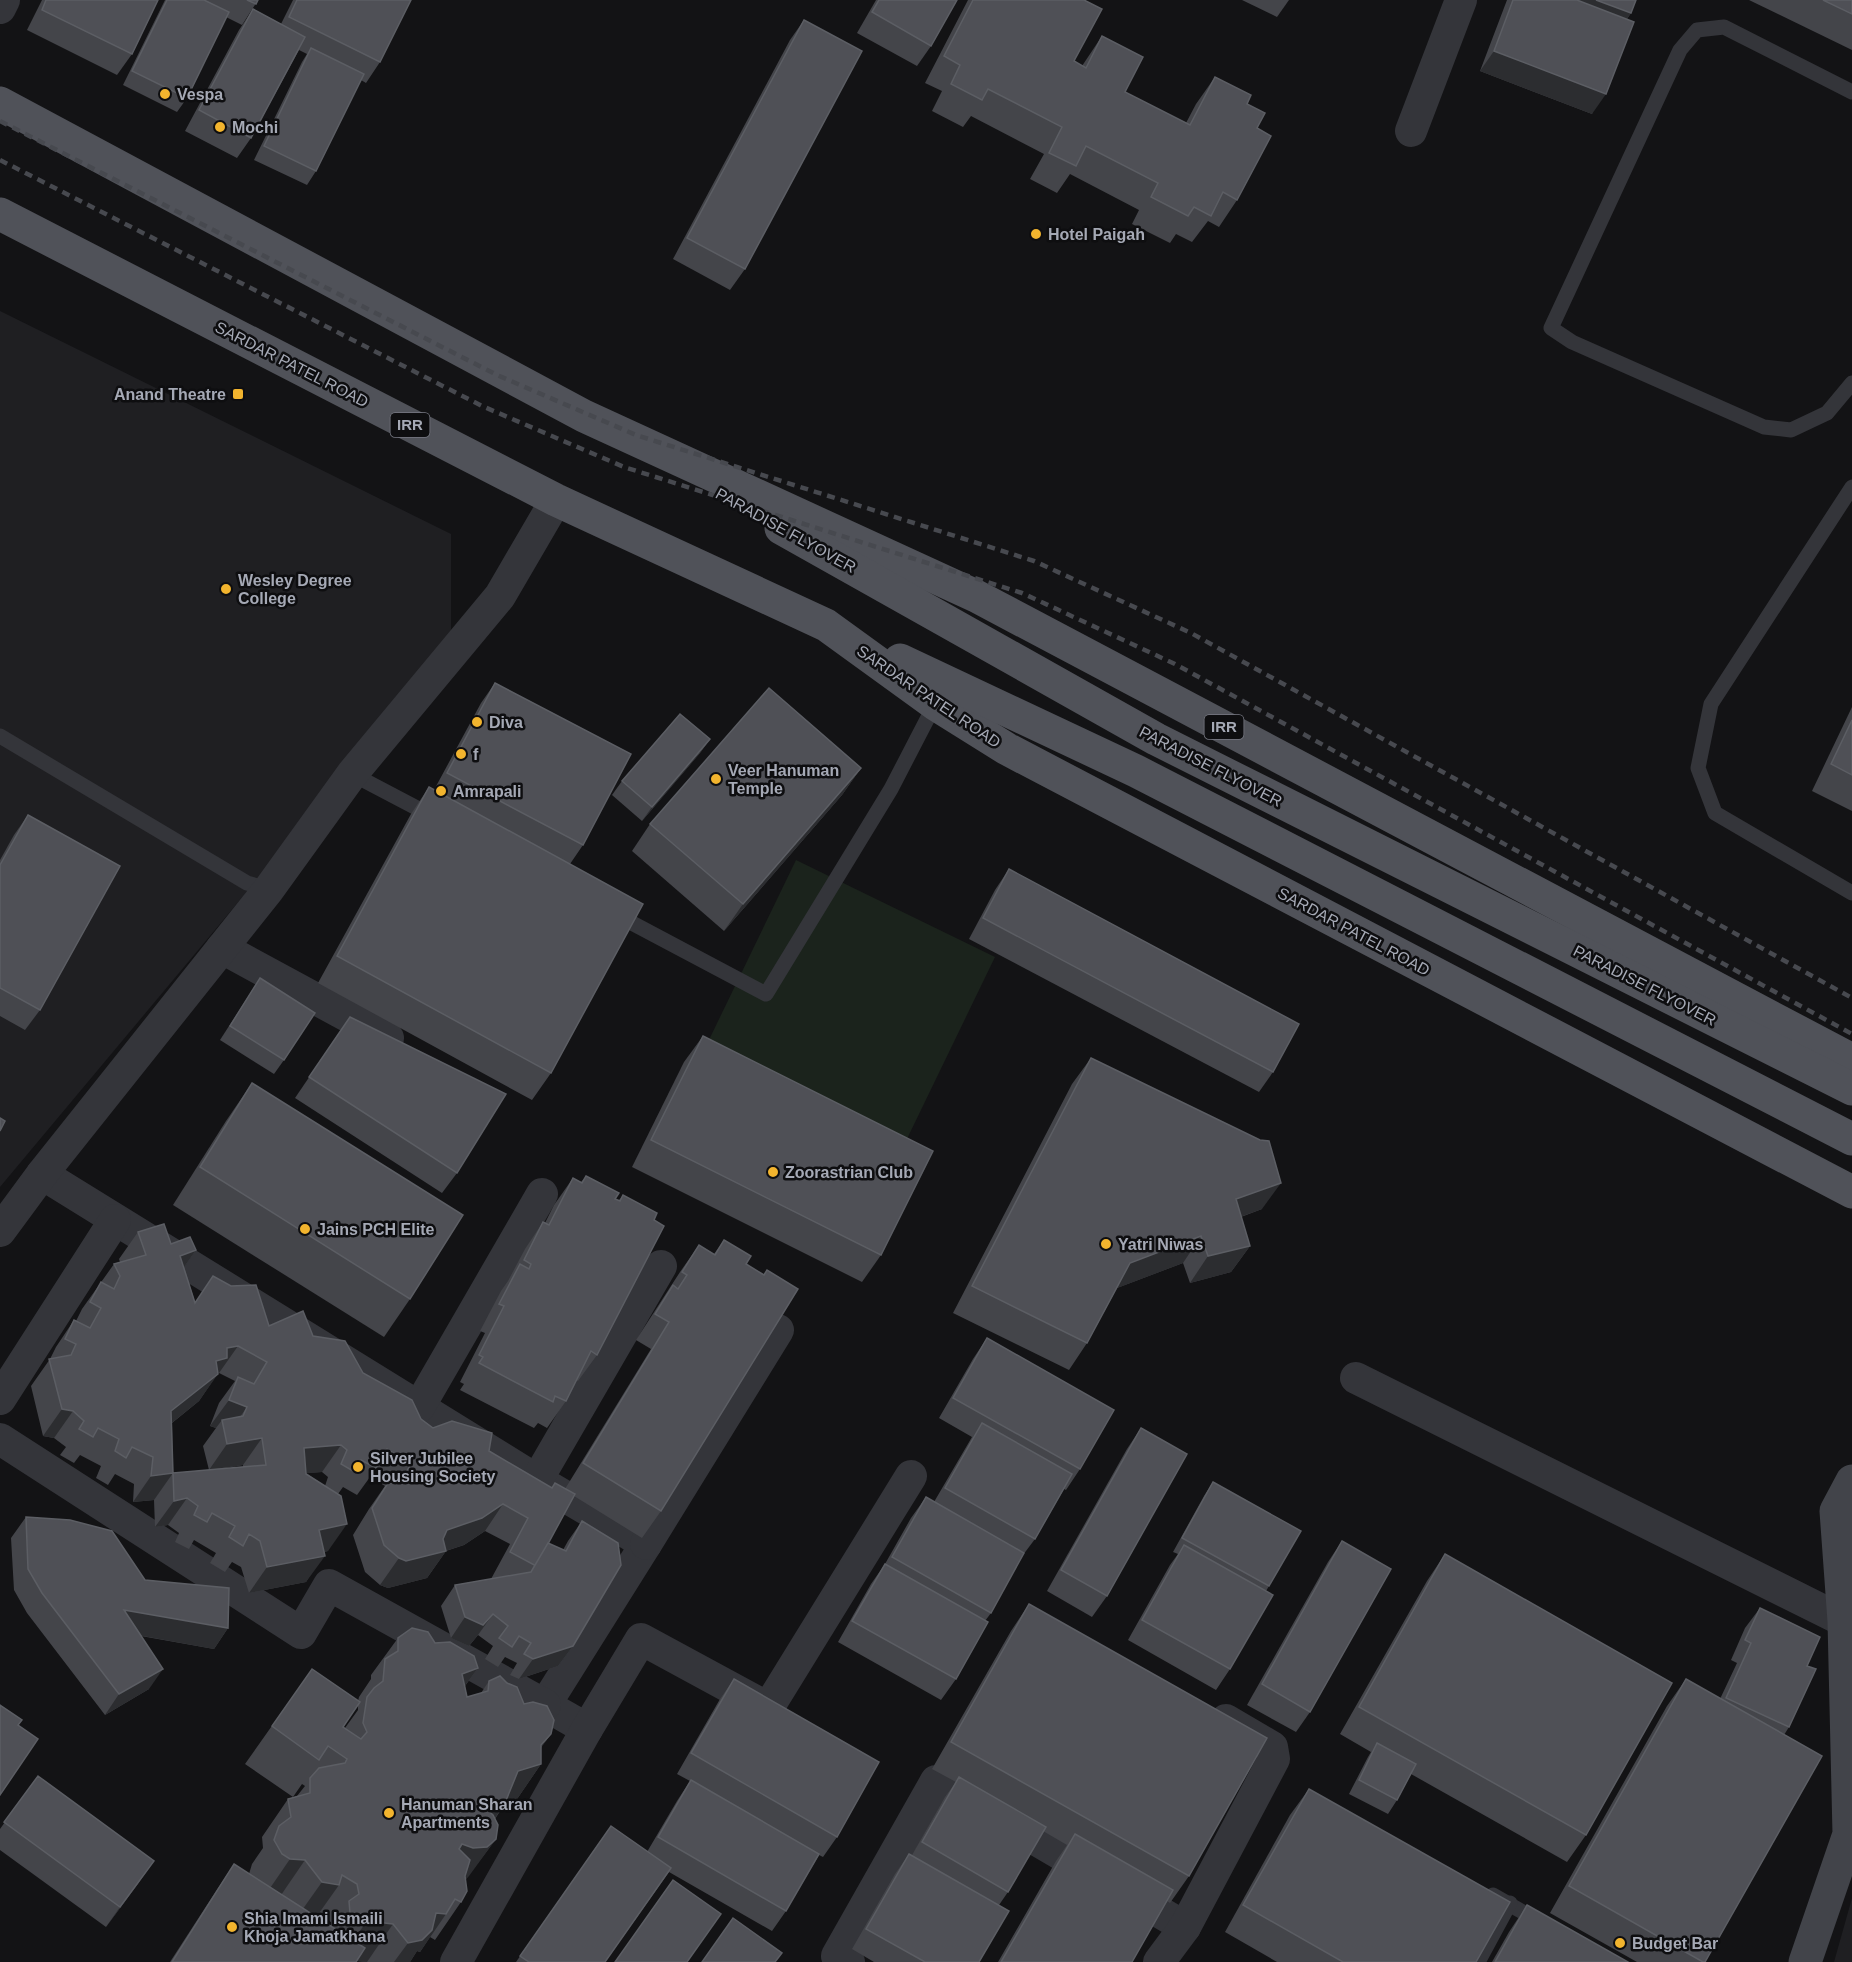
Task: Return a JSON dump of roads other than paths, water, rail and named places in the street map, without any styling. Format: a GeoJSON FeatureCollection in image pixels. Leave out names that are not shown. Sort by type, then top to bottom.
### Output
{"type":"FeatureCollection","features":[{"type":"Feature","properties":{"kind":"main road","name":"IRR"},"geometry":{"type":"LineString","coordinates":[[0,103],[584,416],[976,596],[1852,1060]]}},
{"type":"Feature","properties":{"kind":"main road","name":"SARDAR PATEL ROAD"},"geometry":{"type":"LineString","coordinates":[[0,214],[556,500],[826,625],[935,704],[1007,748],[1852,1192]]}},
{"type":"Feature","properties":{"kind":"main road","name":"PARADISE FLYOVER"},"geometry":{"type":"LineString","coordinates":[[584,416],[1156,739],[1852,1089]]}},
{"type":"Feature","properties":{"kind":"main road","name":"IRR"},"geometry":{"type":"LineString","coordinates":[[826,625],[1136,771],[1852,1139]]}},
{"type":"Feature","properties":{"kind":"street"},"geometry":{"type":"LineString","coordinates":[[0,8],[4,0]]}},
{"type":"Feature","properties":{"kind":"street"},"geometry":{"type":"LineString","coordinates":[[1411,131],[1461,0]]}},
{"type":"Feature","properties":{"kind":"street"},"geometry":{"type":"LineString","coordinates":[[0,1231],[42,1174],[269,888],[352,774],[500,596],[556,500]]}},
{"type":"Feature","properties":{"kind":"street"},"geometry":{"type":"LineString","coordinates":[[222,948],[412,1050]]}},
{"type":"Feature","properties":{"kind":"street"},"geometry":{"type":"LineString","coordinates":[[42,1174],[537,1480],[646,1544]]}},
{"type":"Feature","properties":{"kind":"street"},"geometry":{"type":"LineString","coordinates":[[419,1407],[542,1194]]}},
{"type":"Feature","properties":{"kind":"street"},"geometry":{"type":"LineString","coordinates":[[0,1399],[115,1220]]}},
{"type":"Feature","properties":{"kind":"street"},"geometry":{"type":"LineString","coordinates":[[537,1480],[661,1266]]}},
{"type":"Feature","properties":{"kind":"street"},"geometry":{"type":"LineString","coordinates":[[545,1705],[778,1330]]}},
{"type":"Feature","properties":{"kind":"street"},"geometry":{"type":"LineString","coordinates":[[1356,1378],[1844,1621]]}},
{"type":"Feature","properties":{"kind":"street"},"geometry":{"type":"LineString","coordinates":[[0,1439],[301,1633],[329,1585],[587,1729]]}},
{"type":"Feature","properties":{"kind":"street"},"geometry":{"type":"LineString","coordinates":[[456,1962],[587,1729],[641,1639],[768,1708],[911,1476]]}},
{"type":"Feature","properties":{"kind":"street"},"geometry":{"type":"LineString","coordinates":[[1805,1962],[1849,1834],[1844,1621],[1836,1512],[1852,1482]]}},
{"type":"Feature","properties":{"kind":"street"},"geometry":{"type":"LineString","coordinates":[[1159,1962],[1185,1927],[1274,1759],[1272,1747],[1200,1704]]}},
{"type":"Feature","properties":{"kind":"street"},"geometry":{"type":"LineString","coordinates":[[849,1962],[837,1956],[936,1781],[1185,1927]]}},
{"type":"Feature","properties":{"kind":"lane"},"geometry":{"type":"LineString","coordinates":[[1852,92],[1724,27],[1697,30],[1680,50],[1551,328],[1572,342],[1764,427],[1791,430],[1827,413],[1852,383]]}},
{"type":"Feature","properties":{"kind":"lane"},"geometry":{"type":"LineString","coordinates":[[1852,487],[1711,704],[1698,768],[1715,813],[1852,893]]}},
{"type":"Feature","properties":{"kind":"lane"},"geometry":{"type":"LineString","coordinates":[[598,905],[766,994],[891,789],[935,704]]}},
{"type":"Feature","properties":{"kind":"lane"},"geometry":{"type":"LineString","coordinates":[[0,736],[248,883],[269,888]]}},
{"type":"Feature","properties":{"kind":"lane"},"geometry":{"type":"LineString","coordinates":[[352,774],[441,821]]}},
{"type":"Feature","properties":{"kind":"lane"},"geometry":{"type":"LineString","coordinates":[[1479,1887],[1549,1927]]}},
{"type":"Feature","properties":{"kind":"lane"},"geometry":{"type":"LineString","coordinates":[[1478,1962],[1510,1904]]}},
{"type":"Feature","properties":{"kind":"railway"},"geometry":{"type":"LineString","coordinates":[[0,121],[497,375],[636,435],[1034,561],[1191,633],[1852,998]]}},
{"type":"Feature","properties":{"kind":"railway"},"geometry":{"type":"LineString","coordinates":[[0,160],[482,406],[624,467],[1022,593],[1175,664],[1852,1034]]}},
{"type":"Feature","properties":{"kind":"place","name":"Vespa"},"geometry":{"type":"Point","coordinates":[165,94]}},
{"type":"Feature","properties":{"kind":"place","name":"Mochi"},"geometry":{"type":"Point","coordinates":[220,127]}},
{"type":"Feature","properties":{"kind":"place","name":"Hotel Paigah"},"geometry":{"type":"Point","coordinates":[1036,234]}},
{"type":"Feature","properties":{"kind":"place","name":"Anand Theatre"},"geometry":{"type":"Point","coordinates":[238,394]}},
{"type":"Feature","properties":{"kind":"place","name":"Wesley Degree College"},"geometry":{"type":"Point","coordinates":[226,589]}},
{"type":"Feature","properties":{"kind":"place","name":"Diva"},"geometry":{"type":"Point","coordinates":[477,722]}},
{"type":"Feature","properties":{"kind":"place","name":"f"},"geometry":{"type":"Point","coordinates":[461,754]}},
{"type":"Feature","properties":{"kind":"place","name":"Veer Hanuman Temple"},"geometry":{"type":"Point","coordinates":[716,779]}},
{"type":"Feature","properties":{"kind":"place","name":"Amrapali"},"geometry":{"type":"Point","coordinates":[441,791]}},
{"type":"Feature","properties":{"kind":"place","name":"Zoorastrian Club"},"geometry":{"type":"Point","coordinates":[773,1172]}},
{"type":"Feature","properties":{"kind":"place","name":"Jains PCH Elite"},"geometry":{"type":"Point","coordinates":[305,1229]}},
{"type":"Feature","properties":{"kind":"place","name":"Yatri Niwas"},"geometry":{"type":"Point","coordinates":[1106,1244]}},
{"type":"Feature","properties":{"kind":"place","name":"Silver Jubilee Housing Society"},"geometry":{"type":"Point","coordinates":[358,1467]}},
{"type":"Feature","properties":{"kind":"place","name":"Hanuman Sharan Apartments"},"geometry":{"type":"Point","coordinates":[389,1813]}},
{"type":"Feature","properties":{"kind":"place","name":"Shia Imami Ismaili Khoja Jamatkhana"},"geometry":{"type":"Point","coordinates":[232,1927]}},
{"type":"Feature","properties":{"kind":"place","name":"Budget Bar"},"geometry":{"type":"Point","coordinates":[1620,1943]}}]}
